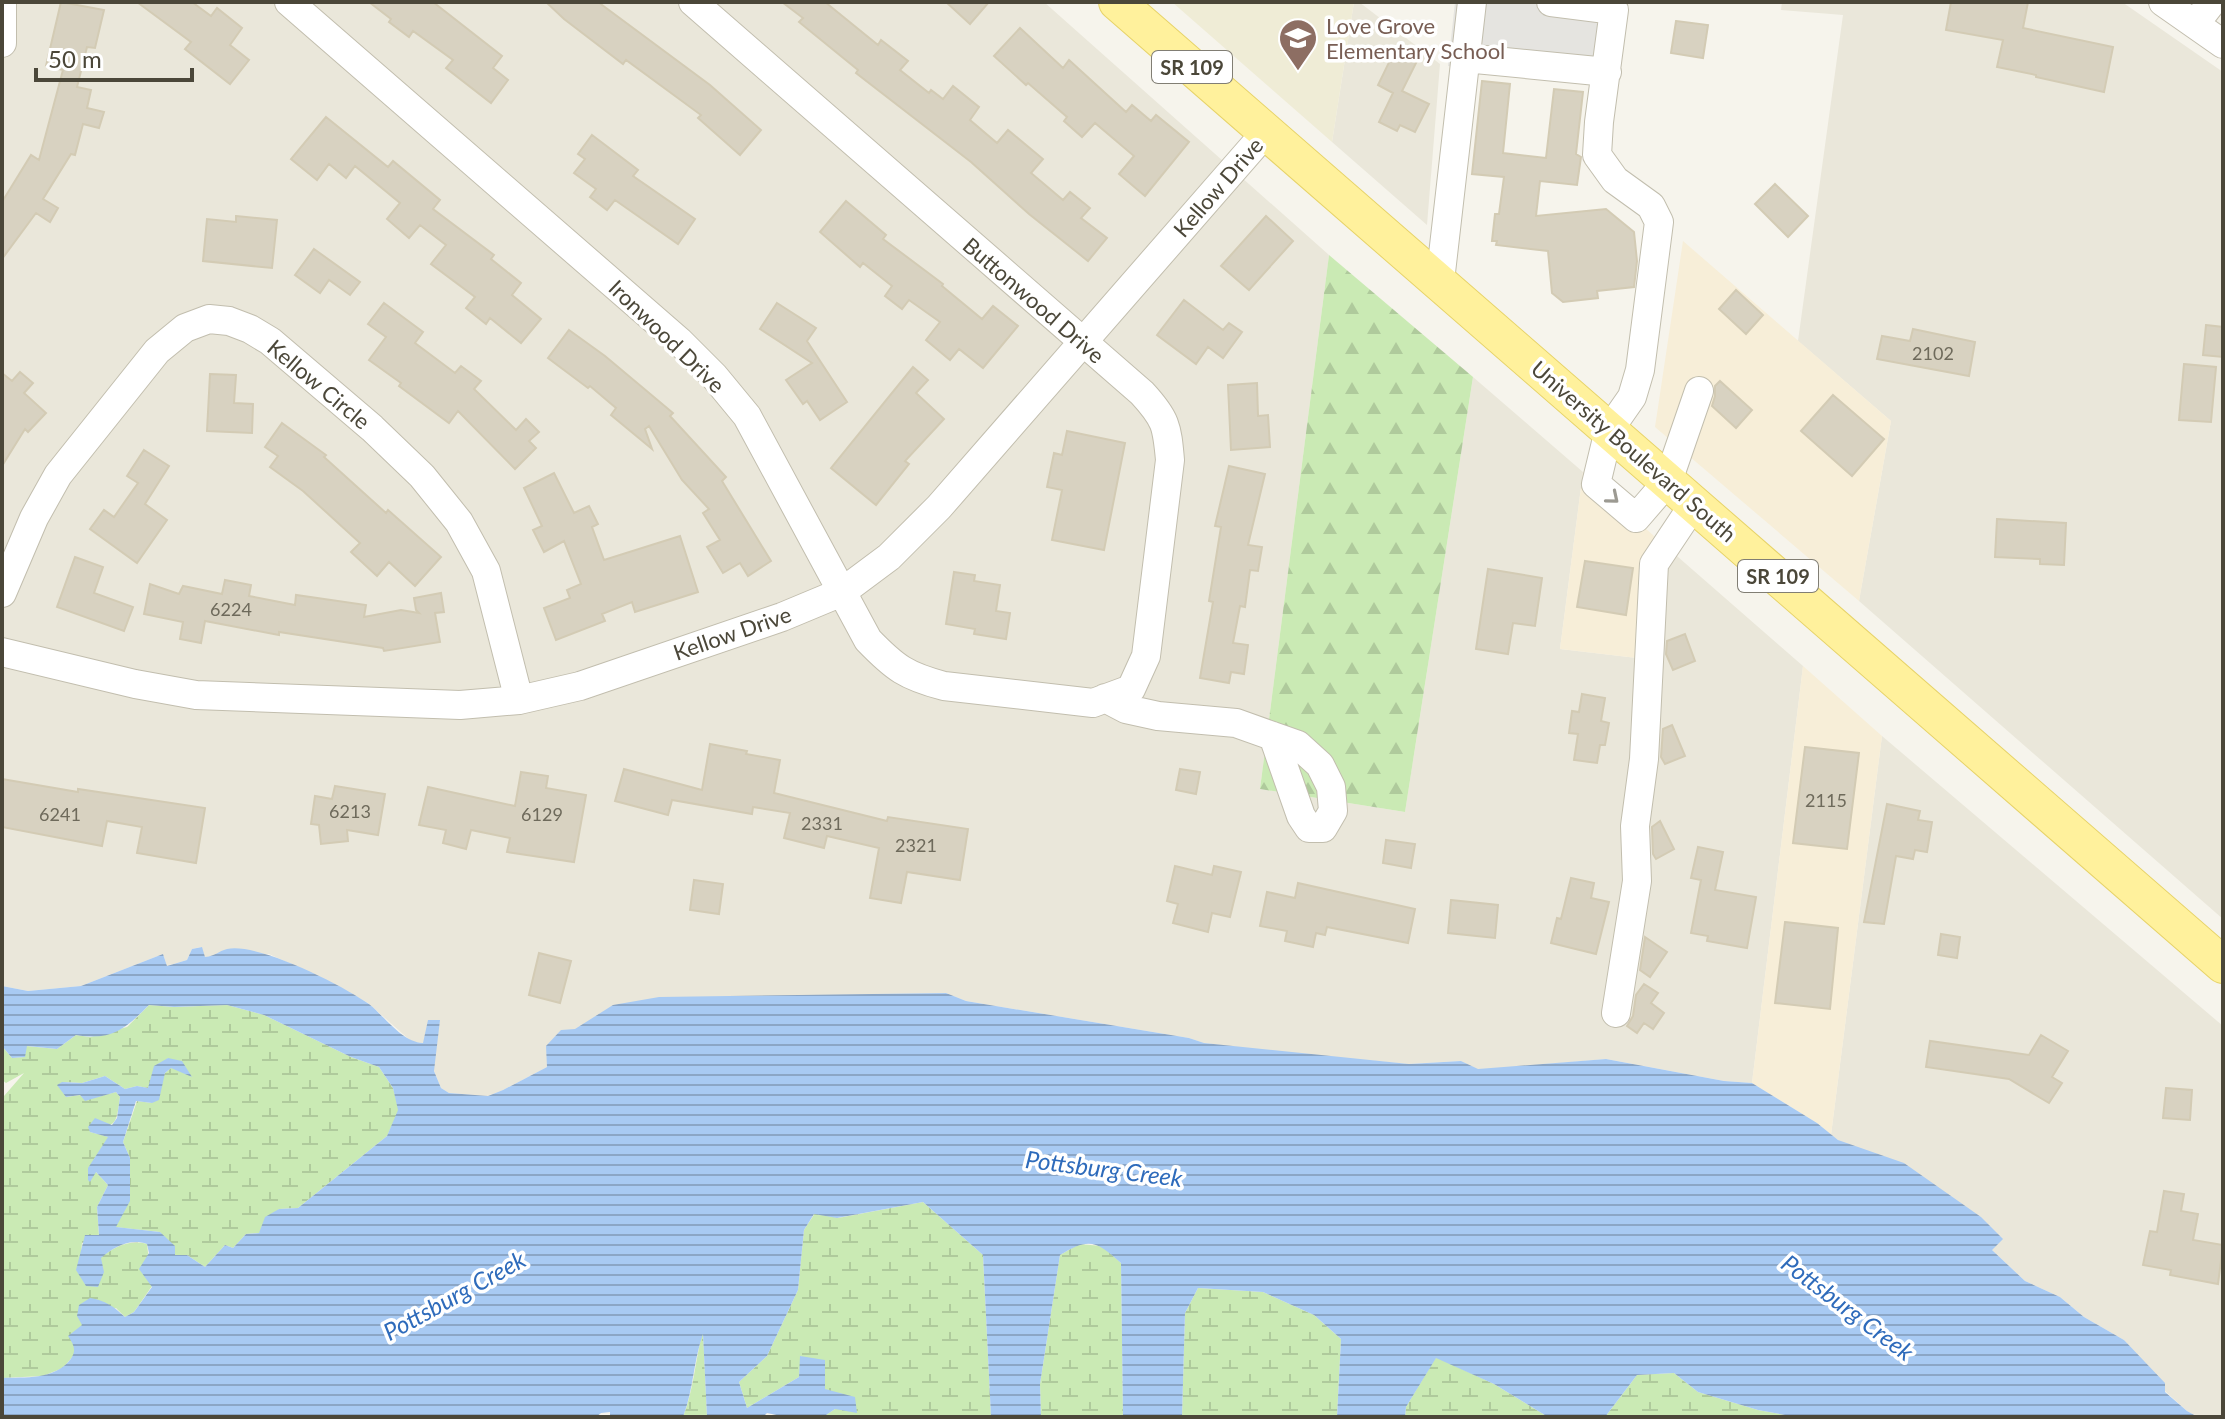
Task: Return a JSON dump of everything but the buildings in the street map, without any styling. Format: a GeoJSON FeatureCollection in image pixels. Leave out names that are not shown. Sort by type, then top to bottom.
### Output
{"type":"FeatureCollection","features":[{"type":"Feature","properties":{"kind":"main road","name":"University Boulevard South"},"geometry":{"type":"LineString","coordinates":[[1117,2],[2223,965]]}},
{"type":"Feature","properties":{"kind":"street"},"geometry":{"type":"LineString","coordinates":[[2,2],[2,43]]}},
{"type":"Feature","properties":{"kind":"street","name":"Ironwood Drive"},"geometry":{"type":"LineString","coordinates":[[289,2],[679,341],[714,376],[747,416],[868,640],[892,665],[920,680],[944,686],[1093,703],[1118,694]]}},
{"type":"Feature","properties":{"kind":"street","name":"Buttonwood Drive"},"geometry":{"type":"LineString","coordinates":[[693,2],[1142,393],[1160,412],[1168,434],[1170,460],[1146,656],[1118,694]]}},
{"type":"Feature","properties":{"kind":"street"},"geometry":{"type":"LineString","coordinates":[[1440,281],[1472,2]]}},
{"type":"Feature","properties":{"kind":"street"},"geometry":{"type":"LineString","coordinates":[[1551,2],[1614,10],[1597,155],[1615,180],[1651,206],[1659,222],[1640,370],[1632,397],[1609,430],[1596,484],[1636,518],[1668,481],[1699,391]]}},
{"type":"Feature","properties":{"kind":"street"},"geometry":{"type":"LineString","coordinates":[[2163,2],[2204,13],[2223,44]]}},
{"type":"Feature","properties":{"kind":"street"},"geometry":{"type":"LineString","coordinates":[[1465,58],[1607,72]]}},
{"type":"Feature","properties":{"kind":"street","name":"Kellow Drive"},"geometry":{"type":"LineString","coordinates":[[2,652],[135,684],[196,695],[460,705],[519,700],[580,686],[782,617],[842,592],[889,557],[939,507],[1267,131]]}},
{"type":"Feature","properties":{"kind":"street","name":"Kellow Circle"},"geometry":{"type":"LineString","coordinates":[[2,593],[34,518],[58,475],[157,351],[185,328],[209,319],[229,321],[270,341],[372,428],[422,476],[459,522],[486,571],[519,700]]}},
{"type":"Feature","properties":{"kind":"street"},"geometry":{"type":"LineString","coordinates":[[1616,1013],[1637,881],[1635,826],[1644,759],[1654,564],[1694,504]]}},
{"type":"Feature","properties":{"kind":"street"},"geometry":{"type":"LineString","coordinates":[[1118,694],[1126,709],[1158,716],[1236,723],[1273,736]]}},
{"type":"Feature","properties":{"kind":"shaded area"},"geometry":{"type":"Polygon","coordinates":[[[2,2],[1044,2],[1329,255],[1260,789],[1405,812],[1473,377],[1583,472],[1560,649],[1637,658],[1654,536],[1803,666],[1752,1083],[1724,1081],[1606,1059],[1478,1070],[1461,1061],[1409,1064],[1298,1054],[1203,1043],[1189,1038],[966,1001],[946,993],[547,1067],[488,1096],[449,1093],[441,1088],[423,1043],[412,1042],[368,1003],[269,954],[204,957],[201,947],[192,949],[187,960],[167,966],[163,954],[81,986],[28,991],[2,986],[2,2]]]}},
{"type":"Feature","properties":{"kind":"shaded area","name":"Love Grove Elementary School"},"geometry":{"type":"Polygon","coordinates":[[[1172,2],[1354,2],[1332,142],[1172,2]]]}},
{"type":"Feature","properties":{"kind":"shaded area"},"geometry":{"type":"Polygon","coordinates":[[[1354,2],[1359,2],[1440,64],[1427,225],[1332,142],[1354,2]]]}},
{"type":"Feature","properties":{"kind":"shaded area"},"geometry":{"type":"Polygon","coordinates":[[[1455,2],[1626,2],[1617,84],[1448,66],[1455,2]]]}},
{"type":"Feature","properties":{"kind":"shaded area"},"geometry":{"type":"Polygon","coordinates":[[[1782,2],[2122,2],[2223,72],[2223,919],[1859,601],[1891,421],[1798,341],[1843,15],[1781,10],[1782,2]]]}},
{"type":"Feature","properties":{"kind":"shaded area"},"geometry":{"type":"Polygon","coordinates":[[[1683,241],[1891,421],[1859,601],[1655,427],[1683,241]]]}},
{"type":"Feature","properties":{"kind":"shaded area"},"geometry":{"type":"Polygon","coordinates":[[[1583,472],[1654,536],[1637,658],[1560,649],[1583,472]]]}},
{"type":"Feature","properties":{"kind":"shaded area"},"geometry":{"type":"Polygon","coordinates":[[[1803,666],[1882,736],[1831,1135],[1752,1083],[1803,666]]]}},
{"type":"Feature","properties":{"kind":"shaded area"},"geometry":{"type":"Polygon","coordinates":[[[1882,736],[2223,1026],[2223,1417],[2198,1417],[2187,1411],[2165,1391],[2124,1340],[2084,1317],[2060,1297],[2025,1281],[1992,1250],[1831,1135],[1882,736]]]}},
{"type":"Feature","properties":{"kind":"green space"},"geometry":{"type":"Polygon","coordinates":[[[1329,255],[1473,377],[1405,812],[1260,789],[1329,255]]]}},
{"type":"Feature","properties":{"kind":"green space"},"geometry":{"type":"Polygon","coordinates":[[[149,1005],[227,1005],[264,1015],[351,1057],[379,1067],[393,1088],[399,1110],[387,1136],[298,1208],[279,1209],[259,1233],[246,1234],[233,1248],[225,1245],[205,1267],[187,1255],[175,1255],[160,1232],[115,1227],[129,1175],[130,1158],[123,1142],[137,1101],[152,1103],[165,1073],[171,1068],[168,1058],[148,1088],[137,1086],[125,1089],[105,1076],[82,1083],[62,1082],[66,1097],[80,1095],[85,1100],[116,1092],[120,1097],[114,1122],[90,1132],[109,1137],[94,1159],[95,1171],[108,1185],[97,1207],[99,1236],[82,1243],[81,1256],[100,1258],[122,1245],[147,1244],[152,1286],[134,1312],[125,1317],[116,1308],[82,1325],[74,1345],[74,1355],[63,1368],[43,1376],[2,1378],[2,1094],[4,1096],[24,1073],[6,1083],[2,1080],[2,1046],[12,1058],[24,1057],[26,1046],[57,1049],[76,1035],[90,1037],[127,1027],[149,1005]]]}},
{"type":"Feature","properties":{"kind":"green space"},"geometry":{"type":"Polygon","coordinates":[[[923,1202],[983,1255],[991,1417],[823,1417],[835,1409],[801,1356],[799,1377],[747,1408],[739,1382],[767,1356],[798,1290],[804,1230],[815,1213],[838,1218],[923,1202]]]}},
{"type":"Feature","properties":{"kind":"green space"},"geometry":{"type":"Polygon","coordinates":[[[1079,1244],[1102,1246],[1121,1263],[1123,1417],[1041,1417],[1040,1384],[1060,1255],[1079,1244]]]}},
{"type":"Feature","properties":{"kind":"green space"},"geometry":{"type":"Polygon","coordinates":[[[1198,1288],[1263,1292],[1314,1315],[1341,1339],[1337,1417],[1182,1417],[1185,1313],[1198,1288]]]}},
{"type":"Feature","properties":{"kind":"green space"},"geometry":{"type":"Polygon","coordinates":[[[703,1331],[707,1417],[683,1417],[690,1396],[703,1331]]]}},
{"type":"Feature","properties":{"kind":"green space"},"geometry":{"type":"Polygon","coordinates":[[[1436,1357],[1494,1384],[1548,1417],[1405,1417],[1406,1407],[1436,1357]]]}},
{"type":"Feature","properties":{"kind":"green space"},"geometry":{"type":"Polygon","coordinates":[[[1674,1373],[1698,1392],[1758,1410],[1796,1417],[1605,1417],[1637,1375],[1674,1373]]]}},
{"type":"Feature","properties":{"kind":"water","name":"Pottsburg Creek"},"geometry":{"type":"Polygon","coordinates":[[[202,947],[205,957],[227,949],[241,949],[300,967],[357,996],[401,1034],[415,1042],[423,1043],[428,1020],[440,1020],[434,1071],[441,1088],[449,1093],[488,1096],[547,1067],[546,1046],[561,1030],[575,1029],[613,1005],[659,997],[946,993],[966,1001],[1204,1043],[1409,1064],[1461,1061],[1478,1069],[1606,1059],[1724,1081],[1752,1083],[1817,1123],[1838,1140],[1904,1163],[1981,1217],[2003,1239],[1992,1250],[2025,1281],[2060,1297],[2084,1317],[2124,1340],[2165,1383],[2165,1392],[2198,1417],[1796,1417],[1758,1410],[1698,1392],[1674,1373],[1637,1375],[1605,1417],[1548,1417],[1494,1384],[1436,1358],[1406,1407],[1405,1417],[1337,1417],[1341,1339],[1314,1315],[1263,1292],[1198,1288],[1185,1313],[1182,1417],[1123,1417],[1121,1263],[1099,1246],[1086,1244],[1060,1255],[1040,1384],[1041,1417],[991,1417],[983,1255],[923,1202],[837,1218],[814,1214],[804,1230],[798,1290],[767,1356],[739,1382],[747,1408],[799,1377],[800,1356],[825,1360],[825,1389],[855,1397],[857,1413],[835,1409],[823,1417],[786,1417],[767,1413],[763,1417],[707,1417],[703,1334],[683,1417],[610,1417],[610,1412],[596,1417],[2,1417],[2,1378],[48,1374],[70,1360],[74,1348],[68,1336],[82,1325],[77,1316],[79,1305],[90,1298],[95,1299],[109,1304],[125,1317],[134,1312],[152,1287],[139,1269],[149,1253],[147,1244],[141,1242],[122,1245],[101,1258],[104,1272],[98,1287],[86,1286],[76,1270],[85,1235],[99,1235],[97,1207],[108,1185],[96,1172],[90,1182],[88,1180],[88,1168],[108,1137],[90,1132],[88,1127],[95,1118],[112,1125],[117,1118],[120,1097],[116,1092],[85,1101],[80,1095],[66,1097],[57,1085],[62,1082],[82,1083],[105,1076],[125,1089],[137,1086],[148,1088],[154,1066],[168,1058],[182,1061],[192,1077],[171,1068],[165,1073],[159,1100],[152,1103],[136,1101],[123,1142],[130,1158],[130,1201],[116,1227],[160,1232],[175,1246],[175,1255],[187,1255],[205,1267],[225,1245],[233,1248],[246,1234],[259,1233],[265,1217],[279,1209],[298,1208],[387,1136],[398,1110],[393,1088],[379,1067],[351,1057],[264,1015],[227,1005],[149,1005],[117,1031],[99,1036],[76,1035],[57,1049],[27,1046],[25,1057],[12,1058],[2,1046],[2,986],[28,991],[81,986],[163,954],[167,966],[187,960],[192,949],[202,947]]]}},
{"type":"Feature","properties":{"kind":"place","name":"Love Grove Elementary School"},"geometry":{"type":"Point","coordinates":[1298,72]}}]}
